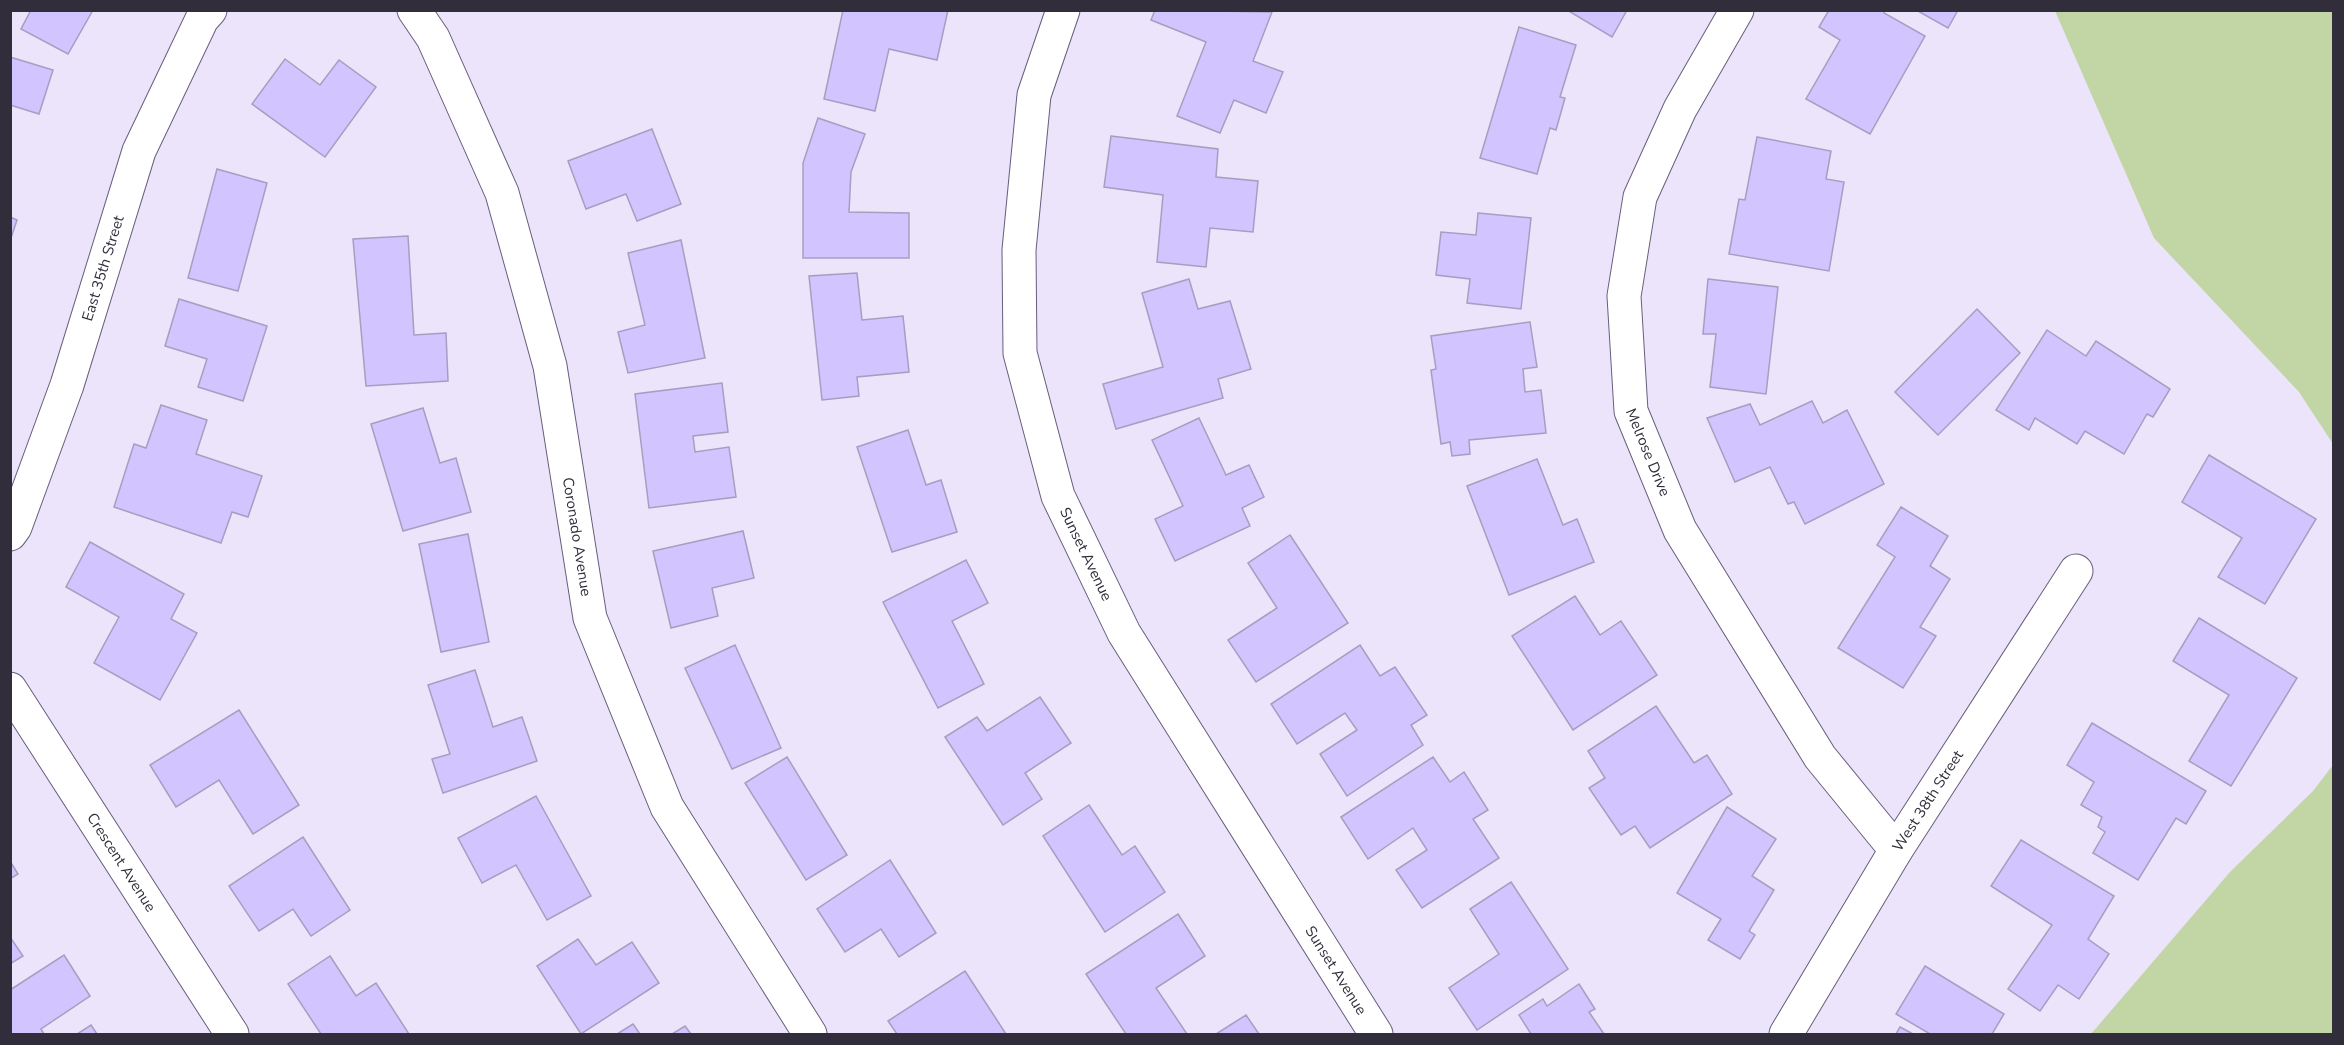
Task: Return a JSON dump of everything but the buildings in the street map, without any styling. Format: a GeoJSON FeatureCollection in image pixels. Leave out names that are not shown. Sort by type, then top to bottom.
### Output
{"type":"FeatureCollection","features":[{"type":"Feature","properties":{"kind":"street","name":"East 35th Street"},"geometry":{"type":"LineString","coordinates":[[10,534],[15,526],[67,385],[139,151],[202,19],[210,10]]}},
{"type":"Feature","properties":{"kind":"street","name":"Coronado Avenue"},"geometry":{"type":"LineString","coordinates":[[414,10],[433,38],[502,193],[550,366],[590,618],[667,807],[810,1035]]}},
{"type":"Feature","properties":{"kind":"street","name":"Sunset Avenue"},"geometry":{"type":"LineString","coordinates":[[1063,10],[1034,94],[1019,250],[1020,353],[1058,496],[1124,633],[1376,1035]]}},
{"type":"Feature","properties":{"kind":"street","name":"Melrose Drive"},"geometry":{"type":"LineString","coordinates":[[1737,10],[1680,109],[1640,197],[1624,296],[1632,411],[1680,530],[1820,757],[1896,850]]}},
{"type":"Feature","properties":{"kind":"street","name":"West 38th Street"},"geometry":{"type":"LineString","coordinates":[[1786,1035],[1896,850],[2076,572]]}},
{"type":"Feature","properties":{"kind":"street","name":"Crescent Avenue"},"geometry":{"type":"LineString","coordinates":[[10,688],[232,1035]]}},
{"type":"Feature","properties":{"kind":"green space"},"geometry":{"type":"Polygon","coordinates":[[[2055,11],[2333,11],[2333,444],[2299,392],[2154,238],[2055,11]]]}},
{"type":"Feature","properties":{"kind":"green space"},"geometry":{"type":"Polygon","coordinates":[[[2333,765],[2333,1034],[2091,1034],[2230,872],[2313,791],[2333,765]]]}}]}
